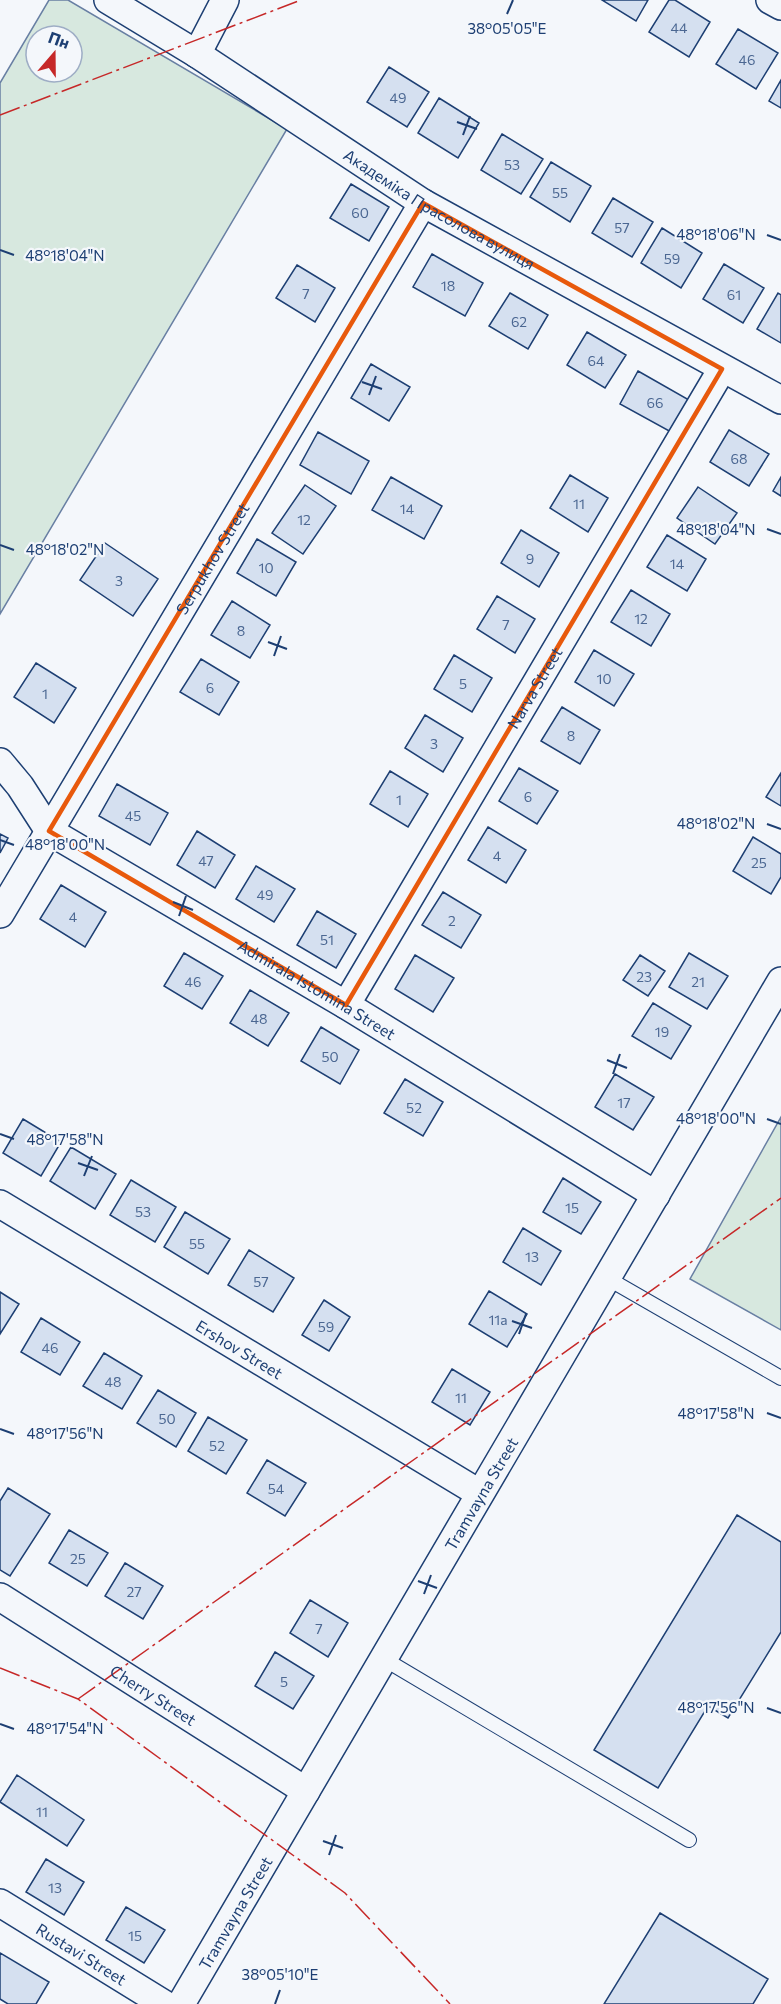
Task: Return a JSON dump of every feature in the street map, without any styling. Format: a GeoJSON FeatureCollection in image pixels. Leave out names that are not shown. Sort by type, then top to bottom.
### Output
{"type":"FeatureCollection","features":[{"type":"Feature","properties":{"kind":"street","name":"Академіка Прасолова вулиця"},"geometry":{"type":"LineString","coordinates":[[108,0],[197,54],[423,203],[781,400]]}},
{"type":"Feature","properties":{"kind":"street"},"geometry":{"type":"LineString","coordinates":[[197,54],[225,0]]}},
{"type":"Feature","properties":{"kind":"street"},"geometry":{"type":"LineString","coordinates":[[770,0],[781,6]]}},
{"type":"Feature","properties":{"kind":"street","name":"Serpukhov Street"},"geometry":{"type":"LineString","coordinates":[[0,914],[423,203]]}},
{"type":"Feature","properties":{"kind":"street","name":"Narva Street"},"geometry":{"type":"LineString","coordinates":[[346,1005],[722,369]]}},
{"type":"Feature","properties":{"kind":"street","name":"Admirala Istomina Street"},"geometry":{"type":"LineString","coordinates":[[0,762],[20,786],[49,831],[346,1005],[656,1195]]}},
{"type":"Feature","properties":{"kind":"street","name":"Tramvayna Street"},"geometry":{"type":"LineString","coordinates":[[181,2004],[781,981]]}},
{"type":"Feature","properties":{"kind":"street","name":"Ershov Street"},"geometry":{"type":"LineString","coordinates":[[0,1204],[479,1493]]}},
{"type":"Feature","properties":{"kind":"street","name":"Cherry Street"},"geometry":{"type":"LineString","coordinates":[[0,1597],[306,1791]]}},
{"type":"Feature","properties":{"kind":"street","name":"Rustavi Street"},"geometry":{"type":"LineString","coordinates":[[0,1903],[164,2004]]}},
{"type":"Feature","properties":{"kind":"lane"},"geometry":{"type":"LineString","coordinates":[[607,1278],[781,1378]]}},
{"type":"Feature","properties":{"kind":"lane"},"geometry":{"type":"LineString","coordinates":[[384,1659],[689,1840]]}},
{"type":"Feature","properties":{"kind":"highlighted area"},"geometry":{"type":"Polygon","coordinates":[[[423,203],[722,369],[346,1005],[49,831],[423,203]]]}},
{"type":"Feature","properties":{"kind":"shaded area"},"geometry":{"type":"Polygon","coordinates":[[[49,0],[68,0],[287,129],[0,614],[0,83],[24,42],[24,84],[84,84],[84,24],[35,24],[49,0]]]}},
{"type":"Feature","properties":{"kind":"shaded area"},"geometry":{"type":"Polygon","coordinates":[[[781,1117],[781,1330],[690,1279],[781,1117]]]}},
{"type":"Feature","properties":{"kind":"building"},"geometry":{"type":"Polygon","coordinates":[[[602,0],[648,0],[636,21],[602,0]]]}},
{"type":"Feature","properties":{"kind":"building"},"geometry":{"type":"Polygon","coordinates":[[[669,0],[675,0],[710,22],[689,57],[649,32],[669,0]]]}},
{"type":"Feature","properties":{"kind":"building"},"geometry":{"type":"Polygon","coordinates":[[[738,29],[778,53],[756,89],[716,64],[738,29]]]}},
{"type":"Feature","properties":{"kind":"building"},"geometry":{"type":"Polygon","coordinates":[[[389,67],[429,92],[407,127],[367,102],[389,67]]]}},
{"type":"Feature","properties":{"kind":"building"},"geometry":{"type":"Polygon","coordinates":[[[781,80],[781,108],[769,101],[781,80]]]}},
{"type":"Feature","properties":{"kind":"building"},"geometry":{"type":"Polygon","coordinates":[[[439,98],[479,123],[458,158],[418,133],[439,98]]]}},
{"type":"Feature","properties":{"kind":"building"},"geometry":{"type":"Polygon","coordinates":[[[502,134],[543,159],[521,194],[481,170],[502,134]]]}},
{"type":"Feature","properties":{"kind":"building"},"geometry":{"type":"Polygon","coordinates":[[[551,162],[591,186],[570,222],[530,197],[551,162]]]}},
{"type":"Feature","properties":{"kind":"building"},"geometry":{"type":"Polygon","coordinates":[[[351,184],[389,207],[369,241],[330,218],[351,184]]]}},
{"type":"Feature","properties":{"kind":"building"},"geometry":{"type":"Polygon","coordinates":[[[613,198],[653,222],[632,257],[592,233],[613,198]]]}},
{"type":"Feature","properties":{"kind":"building"},"geometry":{"type":"Polygon","coordinates":[[[662,228],[702,253],[681,288],[641,263],[662,228]]]}},
{"type":"Feature","properties":{"kind":"building"},"geometry":{"type":"Polygon","coordinates":[[[432,254],[483,283],[465,316],[413,287],[432,254]]]}},
{"type":"Feature","properties":{"kind":"building"},"geometry":{"type":"Polygon","coordinates":[[[724,264],[764,288],[743,323],[703,299],[724,264]]]}},
{"type":"Feature","properties":{"kind":"building"},"geometry":{"type":"Polygon","coordinates":[[[297,265],[335,288],[315,322],[276,298],[297,265]]]}},
{"type":"Feature","properties":{"kind":"building"},"geometry":{"type":"Polygon","coordinates":[[[510,293],[548,315],[528,349],[489,326],[510,293]]]}},
{"type":"Feature","properties":{"kind":"building"},"geometry":{"type":"Polygon","coordinates":[[[778,293],[781,295],[781,343],[757,329],[778,293]]]}},
{"type":"Feature","properties":{"kind":"building"},"geometry":{"type":"Polygon","coordinates":[[[587,332],[626,355],[605,388],[567,365],[587,332]]]}},
{"type":"Feature","properties":{"kind":"building"},"geometry":{"type":"Polygon","coordinates":[[[371,364],[410,387],[389,421],[351,398],[371,364]]]}},
{"type":"Feature","properties":{"kind":"building"},"geometry":{"type":"Polygon","coordinates":[[[638,371],[689,400],[671,432],[620,404],[638,371]]]}},
{"type":"Feature","properties":{"kind":"building"},"geometry":{"type":"Polygon","coordinates":[[[729,430],[769,454],[749,486],[710,462],[729,430]]]}},
{"type":"Feature","properties":{"kind":"building"},"geometry":{"type":"Polygon","coordinates":[[[318,432],[369,461],[351,494],[300,465],[318,432]]]}},
{"type":"Feature","properties":{"kind":"building"},"geometry":{"type":"Polygon","coordinates":[[[570,475],[608,498],[588,532],[550,508],[570,475]]]}},
{"type":"Feature","properties":{"kind":"building"},"geometry":{"type":"Polygon","coordinates":[[[391,477],[442,506],[424,539],[372,510],[391,477]]]}},
{"type":"Feature","properties":{"kind":"building"},"geometry":{"type":"Polygon","coordinates":[[[781,477],[781,496],[773,491],[781,477]]]}},
{"type":"Feature","properties":{"kind":"building"},"geometry":{"type":"Polygon","coordinates":[[[305,485],[336,506],[303,554],[272,533],[305,485]]]}},
{"type":"Feature","properties":{"kind":"building"},"geometry":{"type":"Polygon","coordinates":[[[698,487],[737,513],[715,544],[677,518],[698,487]]]}},
{"type":"Feature","properties":{"kind":"building"},"geometry":{"type":"Polygon","coordinates":[[[521,530],[559,553],[539,587],[501,563],[521,530]]]}},
{"type":"Feature","properties":{"kind":"building"},"geometry":{"type":"Polygon","coordinates":[[[667,535],[706,559],[687,591],[647,567],[667,535]]]}},
{"type":"Feature","properties":{"kind":"building"},"geometry":{"type":"Polygon","coordinates":[[[257,539],[296,562],[276,596],[237,573],[257,539]]]}},
{"type":"Feature","properties":{"kind":"building"},"geometry":{"type":"Polygon","coordinates":[[[105,543],[158,579],[133,616],[80,580],[105,543]]]}},
{"type":"Feature","properties":{"kind":"building"},"geometry":{"type":"Polygon","coordinates":[[[631,590],[670,614],[651,646],[611,622],[631,590]]]}},
{"type":"Feature","properties":{"kind":"building"},"geometry":{"type":"Polygon","coordinates":[[[497,596],[535,619],[515,653],[477,629],[497,596]]]}},
{"type":"Feature","properties":{"kind":"building"},"geometry":{"type":"Polygon","coordinates":[[[232,601],[270,625],[250,658],[211,635],[232,601]]]}},
{"type":"Feature","properties":{"kind":"building"},"geometry":{"type":"Polygon","coordinates":[[[594,650],[634,674],[614,706],[575,682],[594,650]]]}},
{"type":"Feature","properties":{"kind":"building"},"geometry":{"type":"Polygon","coordinates":[[[454,655],[492,678],[472,712],[434,689],[454,655]]]}},
{"type":"Feature","properties":{"kind":"building"},"geometry":{"type":"Polygon","coordinates":[[[201,659],[239,682],[219,715],[180,692],[201,659]]]}},
{"type":"Feature","properties":{"kind":"building"},"geometry":{"type":"Polygon","coordinates":[[[36,663],[76,688],[54,723],[14,697],[36,663]]]}},
{"type":"Feature","properties":{"kind":"building"},"geometry":{"type":"Polygon","coordinates":[[[562,707],[600,730],[580,764],[541,741],[562,707]]]}},
{"type":"Feature","properties":{"kind":"building"},"geometry":{"type":"Polygon","coordinates":[[[425,715],[463,738],[443,772],[405,748],[425,715]]]}},
{"type":"Feature","properties":{"kind":"building"},"geometry":{"type":"Polygon","coordinates":[[[519,768],[558,791],[537,824],[499,801],[519,768]]]}},
{"type":"Feature","properties":{"kind":"building"},"geometry":{"type":"Polygon","coordinates":[[[390,771],[428,794],[408,827],[370,804],[390,771]]]}},
{"type":"Feature","properties":{"kind":"building"},"geometry":{"type":"Polygon","coordinates":[[[781,773],[781,806],[766,797],[781,773]]]}},
{"type":"Feature","properties":{"kind":"building"},"geometry":{"type":"Polygon","coordinates":[[[117,784],[168,813],[150,845],[99,816],[117,784]]]}},
{"type":"Feature","properties":{"kind":"building"},"geometry":{"type":"Polygon","coordinates":[[[488,827],[526,850],[506,883],[468,860],[488,827]]]}},
{"type":"Feature","properties":{"kind":"building"},"geometry":{"type":"Polygon","coordinates":[[[197,831],[235,855],[215,888],[177,865],[197,831]]]}},
{"type":"Feature","properties":{"kind":"building"},"geometry":{"type":"Polygon","coordinates":[[[0,834],[8,838],[0,853],[0,834]]]}},
{"type":"Feature","properties":{"kind":"building"},"geometry":{"type":"Polygon","coordinates":[[[753,837],[781,854],[781,877],[771,894],[733,871],[753,837]]]}},
{"type":"Feature","properties":{"kind":"building"},"geometry":{"type":"Polygon","coordinates":[[[256,866],[295,889],[274,922],[236,899],[256,866]]]}},
{"type":"Feature","properties":{"kind":"building"},"geometry":{"type":"Polygon","coordinates":[[[61,885],[106,912],[85,947],[40,919],[61,885]]]}},
{"type":"Feature","properties":{"kind":"building"},"geometry":{"type":"Polygon","coordinates":[[[443,892],[481,915],[461,948],[422,925],[443,892]]]}},
{"type":"Feature","properties":{"kind":"building"},"geometry":{"type":"Polygon","coordinates":[[[317,911],[356,934],[336,968],[297,945],[317,911]]]}},
{"type":"Feature","properties":{"kind":"building"},"geometry":{"type":"Polygon","coordinates":[[[184,953],[223,976],[202,1009],[164,986],[184,953]]]}},
{"type":"Feature","properties":{"kind":"building"},"geometry":{"type":"Polygon","coordinates":[[[689,953],[728,976],[707,1009],[669,987],[689,953]]]}},
{"type":"Feature","properties":{"kind":"building"},"geometry":{"type":"Polygon","coordinates":[[[415,955],[454,978],[433,1012],[395,989],[415,955]]]}},
{"type":"Feature","properties":{"kind":"building"},"geometry":{"type":"Polygon","coordinates":[[[640,955],[665,971],[648,996],[623,980],[640,955]]]}},
{"type":"Feature","properties":{"kind":"building"},"geometry":{"type":"Polygon","coordinates":[[[250,990],[289,1013],[268,1046],[230,1023],[250,990]]]}},
{"type":"Feature","properties":{"kind":"building"},"geometry":{"type":"Polygon","coordinates":[[[653,1003],[691,1026],[671,1059],[632,1036],[653,1003]]]}},
{"type":"Feature","properties":{"kind":"building"},"geometry":{"type":"Polygon","coordinates":[[[321,1027],[359,1050],[340,1084],[301,1061],[321,1027]]]}},
{"type":"Feature","properties":{"kind":"building"},"geometry":{"type":"Polygon","coordinates":[[[615,1074],[654,1097],[633,1130],[595,1107],[615,1074]]]}},
{"type":"Feature","properties":{"kind":"building"},"geometry":{"type":"Polygon","coordinates":[[[405,1079],[443,1102],[423,1136],[384,1113],[405,1079]]]}},
{"type":"Feature","properties":{"kind":"building"},"geometry":{"type":"Polygon","coordinates":[[[23,1119],[61,1142],[41,1176],[3,1153],[23,1119]]]}},
{"type":"Feature","properties":{"kind":"building"},"geometry":{"type":"Polygon","coordinates":[[[71,1147],[116,1174],[95,1209],[50,1181],[71,1147]]]}},
{"type":"Feature","properties":{"kind":"building"},"geometry":{"type":"Polygon","coordinates":[[[563,1178],[601,1202],[581,1234],[543,1212],[563,1178]]]}},
{"type":"Feature","properties":{"kind":"building"},"geometry":{"type":"Polygon","coordinates":[[[131,1180],[176,1207],[155,1242],[110,1215],[131,1180]]]}},
{"type":"Feature","properties":{"kind":"building"},"geometry":{"type":"Polygon","coordinates":[[[185,1212],[230,1239],[208,1274],[164,1247],[185,1212]]]}},
{"type":"Feature","properties":{"kind":"building"},"geometry":{"type":"Polygon","coordinates":[[[523,1228],[561,1251],[541,1285],[503,1262],[523,1228]]]}},
{"type":"Feature","properties":{"kind":"building"},"geometry":{"type":"Polygon","coordinates":[[[249,1250],[294,1278],[273,1312],[228,1285],[249,1250]]]}},
{"type":"Feature","properties":{"kind":"building"},"geometry":{"type":"Polygon","coordinates":[[[489,1291],[527,1314],[507,1347],[469,1324],[489,1291]]]}},
{"type":"Feature","properties":{"kind":"building"},"geometry":{"type":"Polygon","coordinates":[[[0,1292],[19,1304],[0,1334],[0,1292]]]}},
{"type":"Feature","properties":{"kind":"building"},"geometry":{"type":"Polygon","coordinates":[[[324,1300],[350,1317],[329,1351],[302,1335],[324,1300]]]}},
{"type":"Feature","properties":{"kind":"building"},"geometry":{"type":"Polygon","coordinates":[[[41,1318],[80,1342],[60,1375],[21,1352],[41,1318]]]}},
{"type":"Feature","properties":{"kind":"building"},"geometry":{"type":"Polygon","coordinates":[[[104,1353],[142,1376],[122,1409],[83,1386],[104,1353]]]}},
{"type":"Feature","properties":{"kind":"building"},"geometry":{"type":"Polygon","coordinates":[[[452,1369],[490,1392],[470,1425],[432,1402],[452,1369]]]}},
{"type":"Feature","properties":{"kind":"building"},"geometry":{"type":"Polygon","coordinates":[[[158,1390],[196,1413],[176,1447],[137,1423],[158,1390]]]}},
{"type":"Feature","properties":{"kind":"building"},"geometry":{"type":"Polygon","coordinates":[[[208,1417],[247,1440],[226,1474],[188,1451],[208,1417]]]}},
{"type":"Feature","properties":{"kind":"building"},"geometry":{"type":"Polygon","coordinates":[[[267,1460],[306,1483],[285,1516],[247,1493],[267,1460]]]}},
{"type":"Feature","properties":{"kind":"building"},"geometry":{"type":"Polygon","coordinates":[[[8,1488],[50,1514],[10,1576],[0,1570],[0,1501],[8,1488]]]}},
{"type":"Feature","properties":{"kind":"building"},"geometry":{"type":"Polygon","coordinates":[[[737,1515],[781,1542],[781,1632],[728,1718],[708,1706],[658,1788],[594,1750],[737,1515]]]}},
{"type":"Feature","properties":{"kind":"building"},"geometry":{"type":"Polygon","coordinates":[[[69,1530],[108,1553],[87,1586],[49,1563],[69,1530]]]}},
{"type":"Feature","properties":{"kind":"building"},"geometry":{"type":"Polygon","coordinates":[[[125,1563],[163,1586],[143,1619],[105,1596],[125,1563]]]}},
{"type":"Feature","properties":{"kind":"building"},"geometry":{"type":"Polygon","coordinates":[[[310,1600],[348,1623],[328,1657],[290,1633],[310,1600]]]}},
{"type":"Feature","properties":{"kind":"building"},"geometry":{"type":"Polygon","coordinates":[[[275,1652],[314,1676],[293,1709],[255,1686],[275,1652]]]}},
{"type":"Feature","properties":{"kind":"building"},"geometry":{"type":"Polygon","coordinates":[[[17,1775],[84,1820],[67,1846],[0,1802],[17,1775]]]}},
{"type":"Feature","properties":{"kind":"building"},"geometry":{"type":"Polygon","coordinates":[[[46,1859],[84,1882],[64,1915],[26,1892],[46,1859]]]}},
{"type":"Feature","properties":{"kind":"building"},"geometry":{"type":"Polygon","coordinates":[[[126,1907],[165,1930],[144,1963],[106,1940],[126,1907]]]}},
{"type":"Feature","properties":{"kind":"building"},"geometry":{"type":"Polygon","coordinates":[[[660,1913],[768,1979],[753,2004],[604,2004],[660,1913]]]}},
{"type":"Feature","properties":{"kind":"building"},"geometry":{"type":"Polygon","coordinates":[[[0,1953],[49,1982],[36,2004],[8,2004],[0,1999],[0,1953]]]}},
{"type":"Feature","properties":{"kind":"power"},"geometry":{"type":"LineString","coordinates":[[0,115],[301,0]]}},
{"type":"Feature","properties":{"kind":"power"},"geometry":{"type":"LineString","coordinates":[[78,1699],[781,1198]]}},
{"type":"Feature","properties":{"kind":"power"},"geometry":{"type":"LineString","coordinates":[[0,1668],[78,1699],[345,1893],[450,2004]]}}]}
